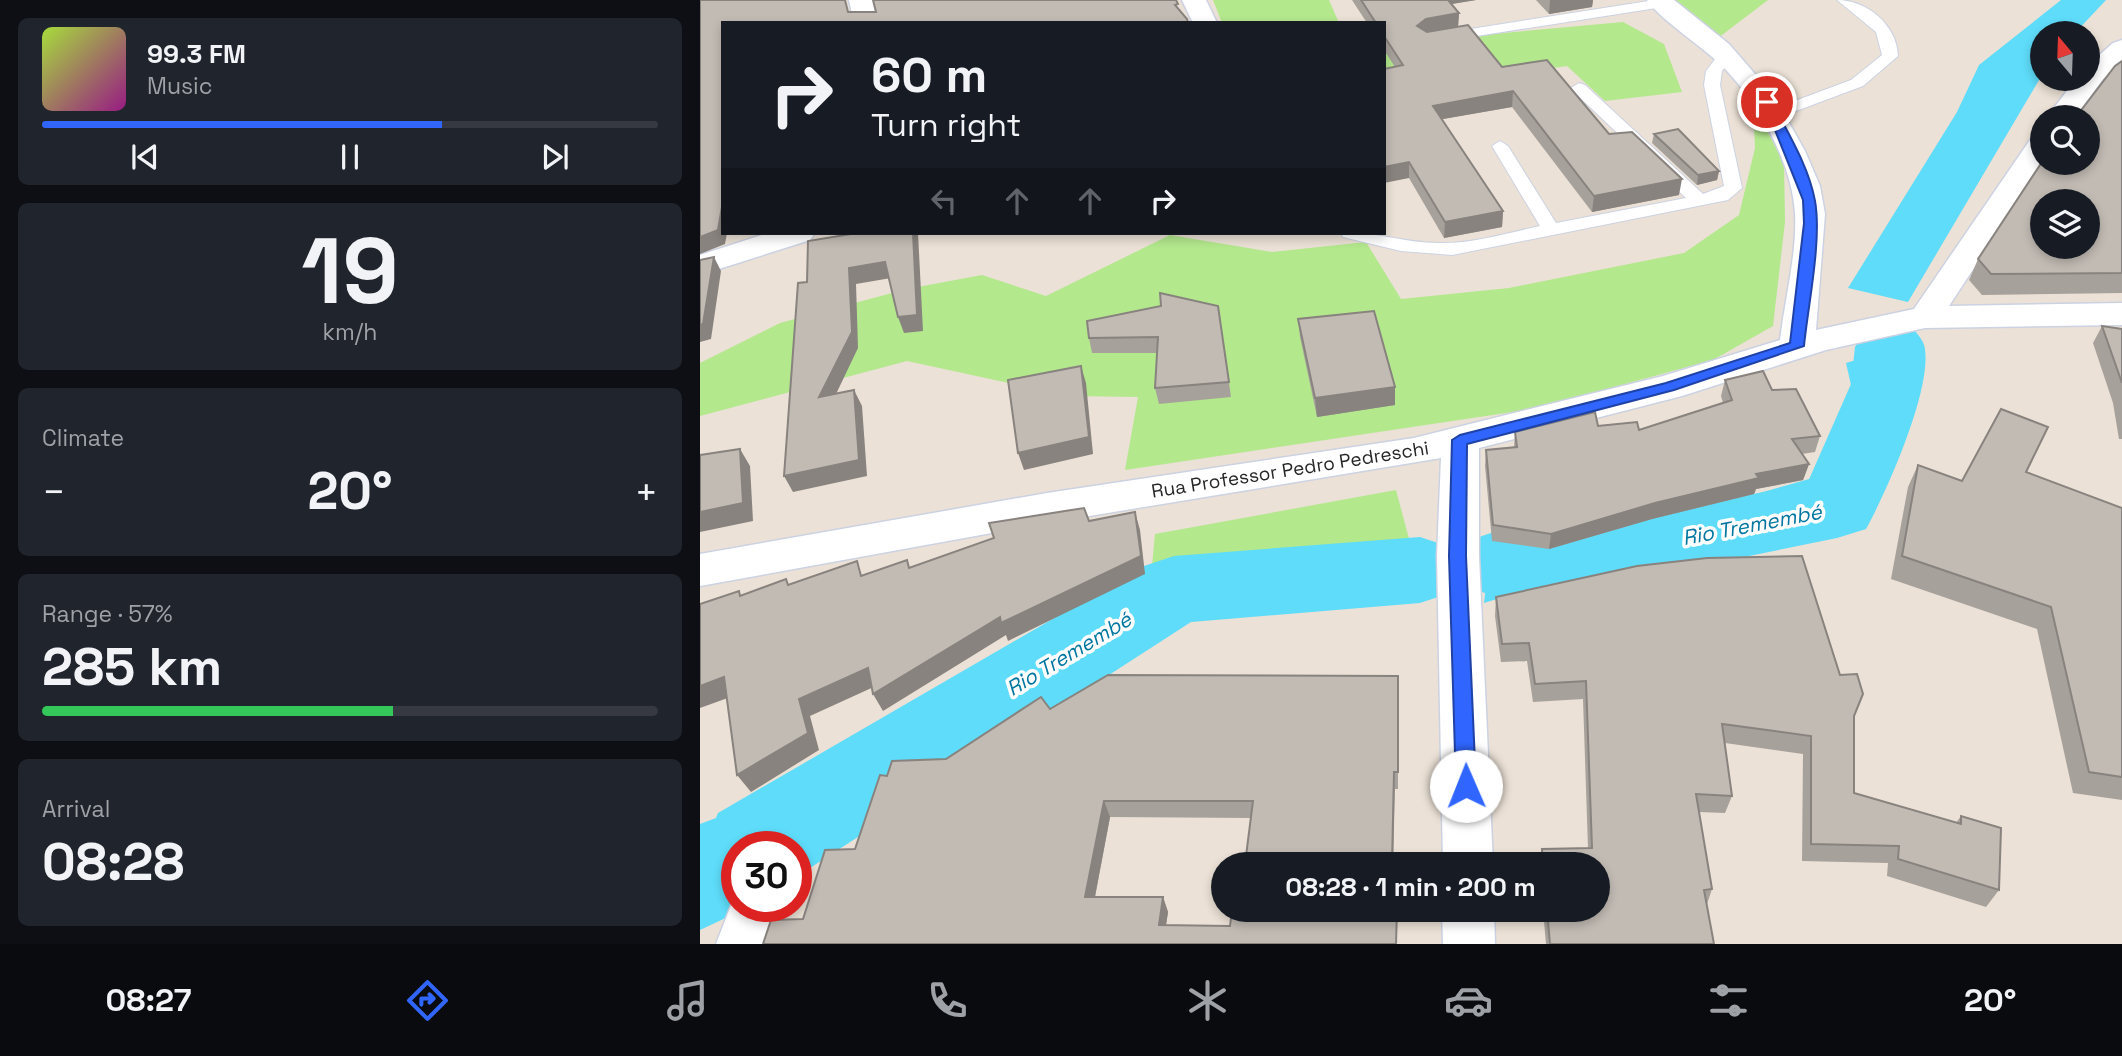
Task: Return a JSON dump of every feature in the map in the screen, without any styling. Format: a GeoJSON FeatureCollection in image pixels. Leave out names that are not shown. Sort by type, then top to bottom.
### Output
{"type":"FeatureCollection","features":[{"type":"Feature","properties":{"kind":"street"},"geometry":{"type":"LineString","coordinates":[[861,0],[866,21]]}},
{"type":"Feature","properties":{"kind":"street"},"geometry":{"type":"LineString","coordinates":[[1194,0],[1204,21]]}},
{"type":"Feature","properties":{"kind":"street"},"geometry":{"type":"LineString","coordinates":[[1661,2],[1727,53],[1759,90],[1774,114],[1798,166],[1809,200],[1810,223],[1797,346]]}},
{"type":"Feature","properties":{"kind":"street"},"geometry":{"type":"LineString","coordinates":[[2070,105],[2094,73],[2122,48]]}},
{"type":"Feature","properties":{"kind":"street"},"geometry":{"type":"LineString","coordinates":[[1925,317],[2030,161]]}},
{"type":"Feature","properties":{"kind":"street"},"geometry":{"type":"LineString","coordinates":[[700,265],[793,235]]}},
{"type":"Feature","properties":{"kind":"street","name":"Rua Professor Pedro Pedreschi"},"geometry":{"type":"LineString","coordinates":[[700,570],[1047,508],[1414,451],[1669,387],[1797,346],[1925,317],[2122,314]]}},
{"type":"Feature","properties":{"kind":"street"},"geometry":{"type":"LineString","coordinates":[[1460,440],[1458,556],[1468,852]]}},
{"type":"Feature","properties":{"kind":"street"},"geometry":{"type":"LineString","coordinates":[[742,944],[751,922]]}},
{"type":"Feature","properties":{"kind":"street"},"geometry":{"type":"LineString","coordinates":[[1468,922],[1469,944]]}},
{"type":"Feature","properties":{"kind":"lane"},"geometry":{"type":"LineString","coordinates":[[1774,114],[1857,83],[1890,56],[1891,42],[1883,29],[1844,0]]}},
{"type":"Feature","properties":{"kind":"lane"},"geometry":{"type":"LineString","coordinates":[[1426,40],[1661,2]]}},
{"type":"Feature","properties":{"kind":"lane"},"geometry":{"type":"LineString","coordinates":[[1356,235],[1390,246],[1422,250],[1452,249],[1722,196],[1733,188],[1712,85],[1714,71],[1727,53]]}},
{"type":"Feature","properties":{"kind":"lane"},"geometry":{"type":"LineString","coordinates":[[1579,88],[1701,202]]}},
{"type":"Feature","properties":{"kind":"lane"},"geometry":{"type":"LineString","coordinates":[[1500,146],[1551,230]]}},
{"type":"Feature","properties":{"kind":"green space"},"geometry":{"type":"Polygon","coordinates":[[[1213,0],[1329,0],[1338,21],[1221,21],[1213,0]]]}},
{"type":"Feature","properties":{"kind":"green space"},"geometry":{"type":"Polygon","coordinates":[[[1672,0],[1768,0],[1718,38],[1672,0]]]}},
{"type":"Feature","properties":{"kind":"green space"},"geometry":{"type":"Polygon","coordinates":[[[1623,22],[1664,44],[1682,92],[1605,101],[1567,66],[1386,92],[1386,47],[1623,22]]]}},
{"type":"Feature","properties":{"kind":"green space"},"geometry":{"type":"Polygon","coordinates":[[[1753,104],[1784,163],[1785,222],[1773,326],[1713,360],[1533,409],[1125,470],[1138,397],[1069,396],[907,361],[700,416],[700,363],[780,323],[907,289],[982,275],[1046,296],[1170,235],[1272,252],[1366,242],[1401,299],[1509,288],[1684,253],[1739,215],[1755,148],[1753,104]]]}},
{"type":"Feature","properties":{"kind":"green space"},"geometry":{"type":"Polygon","coordinates":[[[1396,490],[1412,550],[1150,587],[1155,534],[1396,490]]]}},
{"type":"Feature","properties":{"kind":"water"},"geometry":{"type":"Polygon","coordinates":[[[2061,0],[2106,0],[2086,21],[2035,21],[2061,0]]]}},
{"type":"Feature","properties":{"kind":"water"},"geometry":{"type":"Polygon","coordinates":[[[2030,25],[2030,91],[2033,91],[1908,302],[1848,288],[1957,112],[1979,65],[2030,25]]]}},
{"type":"Feature","properties":{"kind":"water"},"geometry":{"type":"Polygon","coordinates":[[[1897,348],[1897,380],[1855,488],[1484,603],[1488,569],[1834,472],[1856,407],[1846,363],[1897,348]]]}},
{"type":"Feature","properties":{"kind":"building"},"geometry":{"type":"Polygon","coordinates":[[[700,0],[845,0],[848,12],[876,12],[873,0],[1176,0],[1178,4],[1175,5],[1187,19],[721,21],[721,213],[718,230],[700,237],[700,0]]]}},
{"type":"Feature","properties":{"kind":"building"},"geometry":{"type":"Polygon","coordinates":[[[1361,0],[1448,0],[1459,13],[1426,19],[1417,26],[1427,32],[1468,25],[1502,67],[1547,60],[1609,134],[1632,132],[1682,179],[1594,196],[1513,91],[1433,106],[1503,211],[1445,222],[1409,162],[1386,167],[1386,69],[1403,65],[1386,39],[1386,21],[1375,21],[1361,0]]]}},
{"type":"Feature","properties":{"kind":"building"},"geometry":{"type":"Polygon","coordinates":[[[2122,61],[2122,273],[1991,274],[1978,259],[2033,175],[2100,175],[2100,105],[2085,105],[2096,91],[2100,91],[2100,86],[2122,61]]]}},
{"type":"Feature","properties":{"kind":"building"},"geometry":{"type":"Polygon","coordinates":[[[1678,129],[1719,171],[1698,175],[1654,134],[1678,129]]]}},
{"type":"Feature","properties":{"kind":"building"},"geometry":{"type":"Polygon","coordinates":[[[845,235],[913,235],[917,315],[898,317],[885,262],[849,268],[852,332],[819,397],[854,390],[859,460],[784,476],[798,283],[807,282],[808,241],[845,235]]]}},
{"type":"Feature","properties":{"kind":"building"},"geometry":{"type":"Polygon","coordinates":[[[714,257],[703,324],[700,325],[700,260],[714,257]]]}},
{"type":"Feature","properties":{"kind":"building"},"geometry":{"type":"Polygon","coordinates":[[[1160,293],[1218,306],[1229,382],[1155,388],[1158,337],[1089,338],[1087,321],[1161,306],[1160,293]]]}},
{"type":"Feature","properties":{"kind":"building"},"geometry":{"type":"Polygon","coordinates":[[[1374,311],[1395,387],[1315,398],[1298,319],[1374,311]]]}},
{"type":"Feature","properties":{"kind":"building"},"geometry":{"type":"Polygon","coordinates":[[[2102,326],[2122,329],[2122,383],[2102,326]]]}},
{"type":"Feature","properties":{"kind":"building"},"geometry":{"type":"Polygon","coordinates":[[[1081,366],[1089,437],[1018,453],[1008,380],[1081,366]]]}},
{"type":"Feature","properties":{"kind":"building"},"geometry":{"type":"Polygon","coordinates":[[[1763,371],[1772,390],[1796,389],[1820,436],[1792,439],[1809,464],[1756,474],[1759,478],[1655,503],[1551,534],[1493,525],[1486,450],[1517,447],[1515,432],[1595,412],[1598,426],[1637,422],[1639,430],[1732,400],[1725,380],[1763,371]]]}},
{"type":"Feature","properties":{"kind":"building"},"geometry":{"type":"Polygon","coordinates":[[[2001,409],[2048,427],[2026,472],[2122,508],[2122,777],[2089,772],[2051,607],[1902,556],[1918,465],[1962,481],[2001,409]]]}},
{"type":"Feature","properties":{"kind":"building"},"geometry":{"type":"Polygon","coordinates":[[[740,449],[743,503],[700,512],[700,455],[740,449]]]}},
{"type":"Feature","properties":{"kind":"building"},"geometry":{"type":"Polygon","coordinates":[[[1084,508],[1089,521],[1135,512],[1141,556],[1001,623],[1000,617],[873,694],[868,668],[799,699],[808,733],[737,775],[724,677],[700,686],[700,604],[739,591],[740,596],[786,579],[788,585],[857,561],[861,576],[907,560],[909,568],[994,538],[989,523],[1084,508]]]}},
{"type":"Feature","properties":{"kind":"building"},"geometry":{"type":"Polygon","coordinates":[[[1802,556],[1840,675],[1857,674],[1863,694],[1854,716],[1854,793],[1961,824],[1961,816],[2001,828],[1999,890],[1898,859],[1899,846],[1811,844],[1811,736],[1722,724],[1732,796],[1696,794],[1712,889],[1704,890],[1714,944],[1550,944],[1548,922],[1610,922],[1610,852],[1542,852],[1542,849],[1592,848],[1586,681],[1535,684],[1529,643],[1502,644],[1496,597],[1637,566],[1707,558],[1802,556]]]}},
{"type":"Feature","properties":{"kind":"building"},"geometry":{"type":"Polygon","coordinates":[[[1108,675],[1398,676],[1398,772],[1394,772],[1392,852],[1247,852],[1253,801],[1104,801],[1085,897],[1163,897],[1159,925],[1397,922],[1396,944],[763,944],[770,922],[812,922],[812,891],[825,850],[855,849],[880,775],[887,776],[892,761],[946,759],[1041,697],[1050,709],[1108,675]]]}},
{"type":"Feature","properties":{"kind":"waterway","name":"Rio Tremembé"},"geometry":{"type":"LineString","coordinates":[[1497,564],[1592,556],[1837,508],[1888,384],[1890,347]]}},
{"type":"Feature","properties":{"kind":"waterway","name":"Rio Tremembé"},"geometry":{"type":"LineString","coordinates":[[780,831],[1174,590],[1420,570]]}},
{"type":"Feature","properties":{"kind":"waterway","name":"Rio Tremembé"},"geometry":{"type":"LineString","coordinates":[[700,880],[721,868]]}},
{"type":"Feature","properties":{"kind":"route"},"geometry":{"type":"LineString","coordinates":[[1466,786],[1458,556],[1460,440],[1669,387],[1797,346],[1810,223],[1809,200],[1798,166],[1767,102]]}}]}
